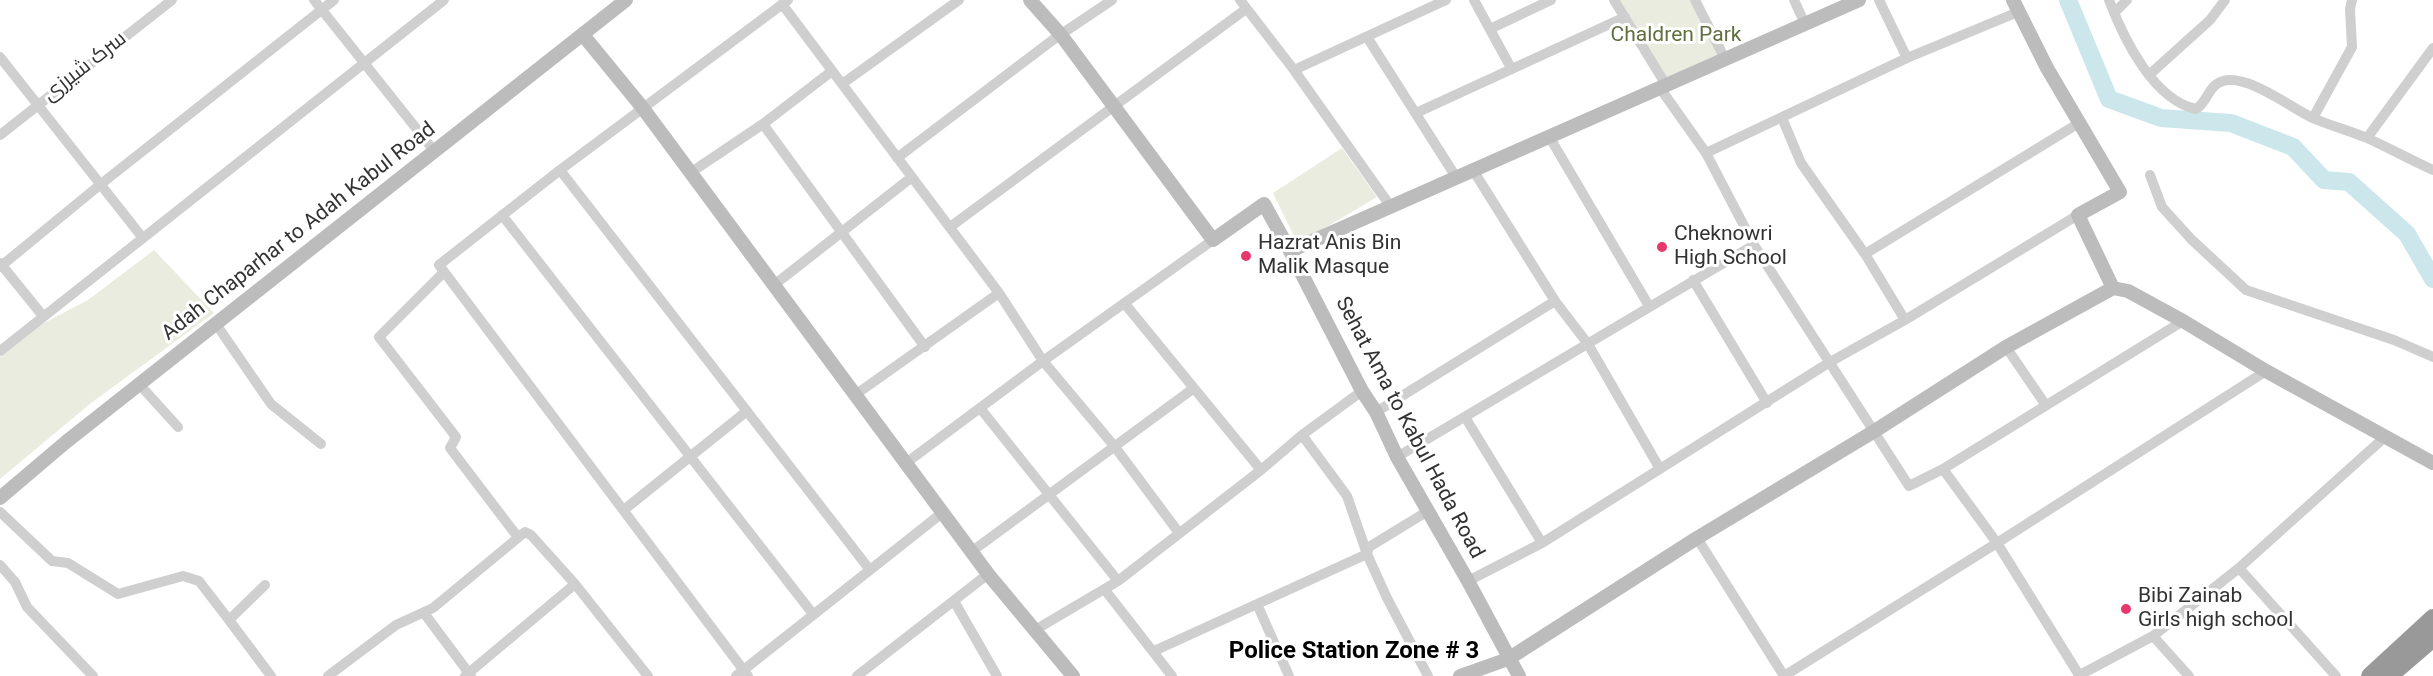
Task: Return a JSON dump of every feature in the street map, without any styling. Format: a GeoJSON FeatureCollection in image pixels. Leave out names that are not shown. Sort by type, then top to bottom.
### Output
{"type":"FeatureCollection","features":[{"type":"Feature","properties":{"kind":"highway"},"geometry":{"type":"LineString","coordinates":[[2370,676],[2433,618]]}},
{"type":"Feature","properties":{"kind":"highway"},"geometry":{"type":"LineString","coordinates":[[2389,676],[2433,638]]}},
{"type":"Feature","properties":{"kind":"main road","name":"Adah Chaparhar to Adah Kabul Road"},"geometry":{"type":"LineString","coordinates":[[0,498],[139,384],[626,0]]}},
{"type":"Feature","properties":{"kind":"main road"},"geometry":{"type":"LineString","coordinates":[[1030,0],[1061,35],[1213,240]]}},
{"type":"Feature","properties":{"kind":"main road"},"geometry":{"type":"LineString","coordinates":[[1290,251],[1859,0]]}},
{"type":"Feature","properties":{"kind":"main road"},"geometry":{"type":"LineString","coordinates":[[2015,6],[2047,68],[2120,192],[2078,216],[2113,288]]}},
{"type":"Feature","properties":{"kind":"main road"},"geometry":{"type":"LineString","coordinates":[[583,35],[642,107],[971,552],[1073,676]]}},
{"type":"Feature","properties":{"kind":"main road","name":"Sehat Ama to Kabul Hada Road"},"geometry":{"type":"LineString","coordinates":[[1213,240],[1264,204],[1362,391],[1376,412],[1397,457],[1468,581],[1518,676]]}},
{"type":"Feature","properties":{"kind":"main road"},"geometry":{"type":"LineString","coordinates":[[1460,676],[1508,659],[1697,538],[1874,432],[2007,347],[2113,288],[2128,291],[2183,321],[2266,371],[2433,463]]}},
{"type":"Feature","properties":{"kind":"street","name":"سرک شیرزی"},"geometry":{"type":"LineString","coordinates":[[0,135],[172,0]]}},
{"type":"Feature","properties":{"kind":"street"},"geometry":{"type":"LineString","coordinates":[[314,0],[326,4],[366,61],[437,150]]}},
{"type":"Feature","properties":{"kind":"street"},"geometry":{"type":"LineString","coordinates":[[0,351],[444,0]]}},
{"type":"Feature","properties":{"kind":"street"},"geometry":{"type":"LineString","coordinates":[[842,84],[958,0]]}},
{"type":"Feature","properties":{"kind":"street"},"geometry":{"type":"LineString","coordinates":[[897,158],[1061,35],[1112,0]]}},
{"type":"Feature","properties":{"kind":"street"},"geometry":{"type":"LineString","coordinates":[[1294,70],[1446,0]]}},
{"type":"Feature","properties":{"kind":"street"},"geometry":{"type":"LineString","coordinates":[[1474,0],[1511,68]]}},
{"type":"Feature","properties":{"kind":"street"},"geometry":{"type":"LineString","coordinates":[[1490,29],[1551,0]]}},
{"type":"Feature","properties":{"kind":"street"},"geometry":{"type":"LineString","coordinates":[[1614,0],[1663,86],[1706,153],[1754,244],[1909,486],[1943,468],[2183,321]]}},
{"type":"Feature","properties":{"kind":"street"},"geometry":{"type":"LineString","coordinates":[[1695,0],[1725,59]]}},
{"type":"Feature","properties":{"kind":"street"},"geometry":{"type":"LineString","coordinates":[[1794,0],[1805,24]]}},
{"type":"Feature","properties":{"kind":"street"},"geometry":{"type":"LineString","coordinates":[[1879,0],[1907,58]]}},
{"type":"Feature","properties":{"kind":"street"},"geometry":{"type":"LineString","coordinates":[[2109,0],[2122,31],[2149,75],[2159,87],[2188,108],[2196,109],[2201,106],[2212,87],[2223,81],[2236,80],[2277,97],[2313,118],[2367,138],[2433,170]]}},
{"type":"Feature","properties":{"kind":"street"},"geometry":{"type":"LineString","coordinates":[[2114,13],[2127,0]]}},
{"type":"Feature","properties":{"kind":"street"},"geometry":{"type":"LineString","coordinates":[[2149,75],[2210,20],[2225,0]]}},
{"type":"Feature","properties":{"kind":"street"},"geometry":{"type":"LineString","coordinates":[[2313,118],[2352,47],[2350,9],[2352,0]]}},
{"type":"Feature","properties":{"kind":"street"},"geometry":{"type":"LineString","coordinates":[[942,513],[813,614],[743,674],[625,509],[439,265],[642,107],[785,2],[832,71],[999,293],[1043,361],[1115,447],[1179,533]]}},
{"type":"Feature","properties":{"kind":"street"},"geometry":{"type":"LineString","coordinates":[[43,316],[1,265],[326,4]]}},
{"type":"Feature","properties":{"kind":"street"},"geometry":{"type":"LineString","coordinates":[[950,227],[1114,106],[1243,5],[1294,70],[1391,207]]}},
{"type":"Feature","properties":{"kind":"street"},"geometry":{"type":"LineString","coordinates":[[1706,153],[2015,6]]}},
{"type":"Feature","properties":{"kind":"street"},"geometry":{"type":"LineString","coordinates":[[1416,113],[1624,17]]}},
{"type":"Feature","properties":{"kind":"street"},"geometry":{"type":"LineString","coordinates":[[1367,37],[1456,177]]}},
{"type":"Feature","properties":{"kind":"street"},"geometry":{"type":"LineString","coordinates":[[2367,138],[2433,48]]}},
{"type":"Feature","properties":{"kind":"street"},"geometry":{"type":"LineString","coordinates":[[0,57],[142,237]]}},
{"type":"Feature","properties":{"kind":"street"},"geometry":{"type":"LineString","coordinates":[[690,172],[763,124],[832,71]]}},
{"type":"Feature","properties":{"kind":"street"},"geometry":{"type":"LineString","coordinates":[[1782,118],[1801,163],[1865,254],[1905,320]]}},
{"type":"Feature","properties":{"kind":"street"},"geometry":{"type":"LineString","coordinates":[[1865,254],[2079,123]]}},
{"type":"Feature","properties":{"kind":"street"},"geometry":{"type":"LineString","coordinates":[[763,124],[925,347]]}},
{"type":"Feature","properties":{"kind":"street"},"geometry":{"type":"LineString","coordinates":[[1550,138],[1649,306]]}},
{"type":"Feature","properties":{"kind":"street"},"geometry":{"type":"LineString","coordinates":[[560,170],[870,570]]}},
{"type":"Feature","properties":{"kind":"street"},"geometry":{"type":"LineString","coordinates":[[1473,170],[1556,301],[1588,344],[1660,469]]}},
{"type":"Feature","properties":{"kind":"street"},"geometry":{"type":"LineString","coordinates":[[2150,175],[2162,207],[2246,290],[2394,340],[2433,357]]}},
{"type":"Feature","properties":{"kind":"street"},"geometry":{"type":"LineString","coordinates":[[774,285],[912,177]]}},
{"type":"Feature","properties":{"kind":"street"},"geometry":{"type":"LineString","coordinates":[[502,215],[813,614]]}},
{"type":"Feature","properties":{"kind":"street"},"geometry":{"type":"LineString","coordinates":[[1468,581],[1542,543],[1830,362],[1905,320],[2078,216]]}},
{"type":"Feature","properties":{"kind":"street"},"geometry":{"type":"LineString","coordinates":[[906,463],[1043,361],[1213,240]]}},
{"type":"Feature","properties":{"kind":"street"},"geometry":{"type":"LineString","coordinates":[[1397,457],[1754,244]]}},
{"type":"Feature","properties":{"kind":"street"},"geometry":{"type":"LineString","coordinates":[[444,272],[379,337],[456,437],[450,448],[518,536]]}},
{"type":"Feature","properties":{"kind":"street"},"geometry":{"type":"LineString","coordinates":[[1693,280],[1767,403]]}},
{"type":"Feature","properties":{"kind":"street"},"geometry":{"type":"LineString","coordinates":[[855,395],[999,293]]}},
{"type":"Feature","properties":{"kind":"street"},"geometry":{"type":"LineString","coordinates":[[1376,412],[1556,301]]}},
{"type":"Feature","properties":{"kind":"street"},"geometry":{"type":"LineString","coordinates":[[1125,304],[1261,470]]}},
{"type":"Feature","properties":{"kind":"street"},"geometry":{"type":"LineString","coordinates":[[216,324],[271,404],[321,444]]}},
{"type":"Feature","properties":{"kind":"street"},"geometry":{"type":"LineString","coordinates":[[2007,347],[2045,404]]}},
{"type":"Feature","properties":{"kind":"street"},"geometry":{"type":"LineString","coordinates":[[1697,538],[1784,676],[2266,371]]}},
{"type":"Feature","properties":{"kind":"street"},"geometry":{"type":"LineString","coordinates":[[139,384],[178,427]]}},
{"type":"Feature","properties":{"kind":"street"},"geometry":{"type":"LineString","coordinates":[[971,552],[1194,388]]}},
{"type":"Feature","properties":{"kind":"street"},"geometry":{"type":"LineString","coordinates":[[1035,630],[1118,581],[1261,470],[1302,435],[1362,391]]}},
{"type":"Feature","properties":{"kind":"street"},"geometry":{"type":"LineString","coordinates":[[980,408],[1118,581]]}},
{"type":"Feature","properties":{"kind":"street"},"geometry":{"type":"LineString","coordinates":[[625,509],[747,411]]}},
{"type":"Feature","properties":{"kind":"street"},"geometry":{"type":"LineString","coordinates":[[1465,417],[1542,543]]}},
{"type":"Feature","properties":{"kind":"street"},"geometry":{"type":"LineString","coordinates":[[1302,435],[1347,496],[1367,554],[1428,676]]}},
{"type":"Feature","properties":{"kind":"street"},"geometry":{"type":"LineString","coordinates":[[1943,468],[1997,543],[2079,676],[2153,636],[2239,568],[2386,436]]}},
{"type":"Feature","properties":{"kind":"street"},"geometry":{"type":"LineString","coordinates":[[1154,651],[1367,554],[1369,547],[1428,511]]}},
{"type":"Feature","properties":{"kind":"street"},"geometry":{"type":"LineString","coordinates":[[0,512],[52,561],[68,563],[118,594],[183,576],[199,580],[271,676]]}},
{"type":"Feature","properties":{"kind":"street"},"geometry":{"type":"LineString","coordinates":[[328,676],[396,625],[433,608],[518,536],[528,532],[575,584],[648,676]]}},
{"type":"Feature","properties":{"kind":"street"},"geometry":{"type":"LineString","coordinates":[[0,566],[15,582],[27,607],[93,676]]}},
{"type":"Feature","properties":{"kind":"street"},"geometry":{"type":"LineString","coordinates":[[2239,568],[2336,676]]}},
{"type":"Feature","properties":{"kind":"street"},"geometry":{"type":"LineString","coordinates":[[857,676],[988,574]]}},
{"type":"Feature","properties":{"kind":"street"},"geometry":{"type":"LineString","coordinates":[[424,613],[468,675],[575,584]]}},
{"type":"Feature","properties":{"kind":"street"},"geometry":{"type":"LineString","coordinates":[[229,620],[265,585]]}},
{"type":"Feature","properties":{"kind":"street"},"geometry":{"type":"LineString","coordinates":[[1105,590],[1172,676]]}},
{"type":"Feature","properties":{"kind":"street"},"geometry":{"type":"LineString","coordinates":[[954,601],[997,676]]}},
{"type":"Feature","properties":{"kind":"street"},"geometry":{"type":"LineString","coordinates":[[1257,604],[1289,676]]}},
{"type":"Feature","properties":{"kind":"street"},"geometry":{"type":"LineString","coordinates":[[2153,636],[2187,675]]}},
{"type":"Feature","properties":{"kind":"green space","name":"Chaldren Park"},"geometry":{"type":"Polygon","coordinates":[[[1618,0],[1692,0],[1720,55],[1666,78],[1618,0]]]}},
{"type":"Feature","properties":{"kind":"green space"},"geometry":{"type":"Polygon","coordinates":[[[1342,148],[1377,197],[1298,244],[1273,193],[1342,148]]]}},
{"type":"Feature","properties":{"kind":"green space"},"geometry":{"type":"Polygon","coordinates":[[[154,250],[214,313],[91,403],[0,479],[0,357],[42,324],[88,300],[154,250]]]}},
{"type":"Feature","properties":{"kind":"waterway"},"geometry":{"type":"LineString","coordinates":[[2068,0],[2109,99],[2161,118],[2231,123],[2293,147],[2324,180],[2349,182],[2407,234],[2433,279]]}},
{"type":"Feature","properties":{"kind":"place","name":"Cheknowri High School"},"geometry":{"type":"Point","coordinates":[1662,247]}},
{"type":"Feature","properties":{"kind":"place","name":"Hazrat Anis Bin Malik Masque"},"geometry":{"type":"Point","coordinates":[1246,256]}},
{"type":"Feature","properties":{"kind":"place","name":"Bibi Zainab Girls high school"},"geometry":{"type":"Point","coordinates":[2126,609]}},
{"type":"Feature","properties":{"kind":"district","name":"Police Station Zone # 3"},"geometry":{"type":"Point","coordinates":[1354,652]}}]}
